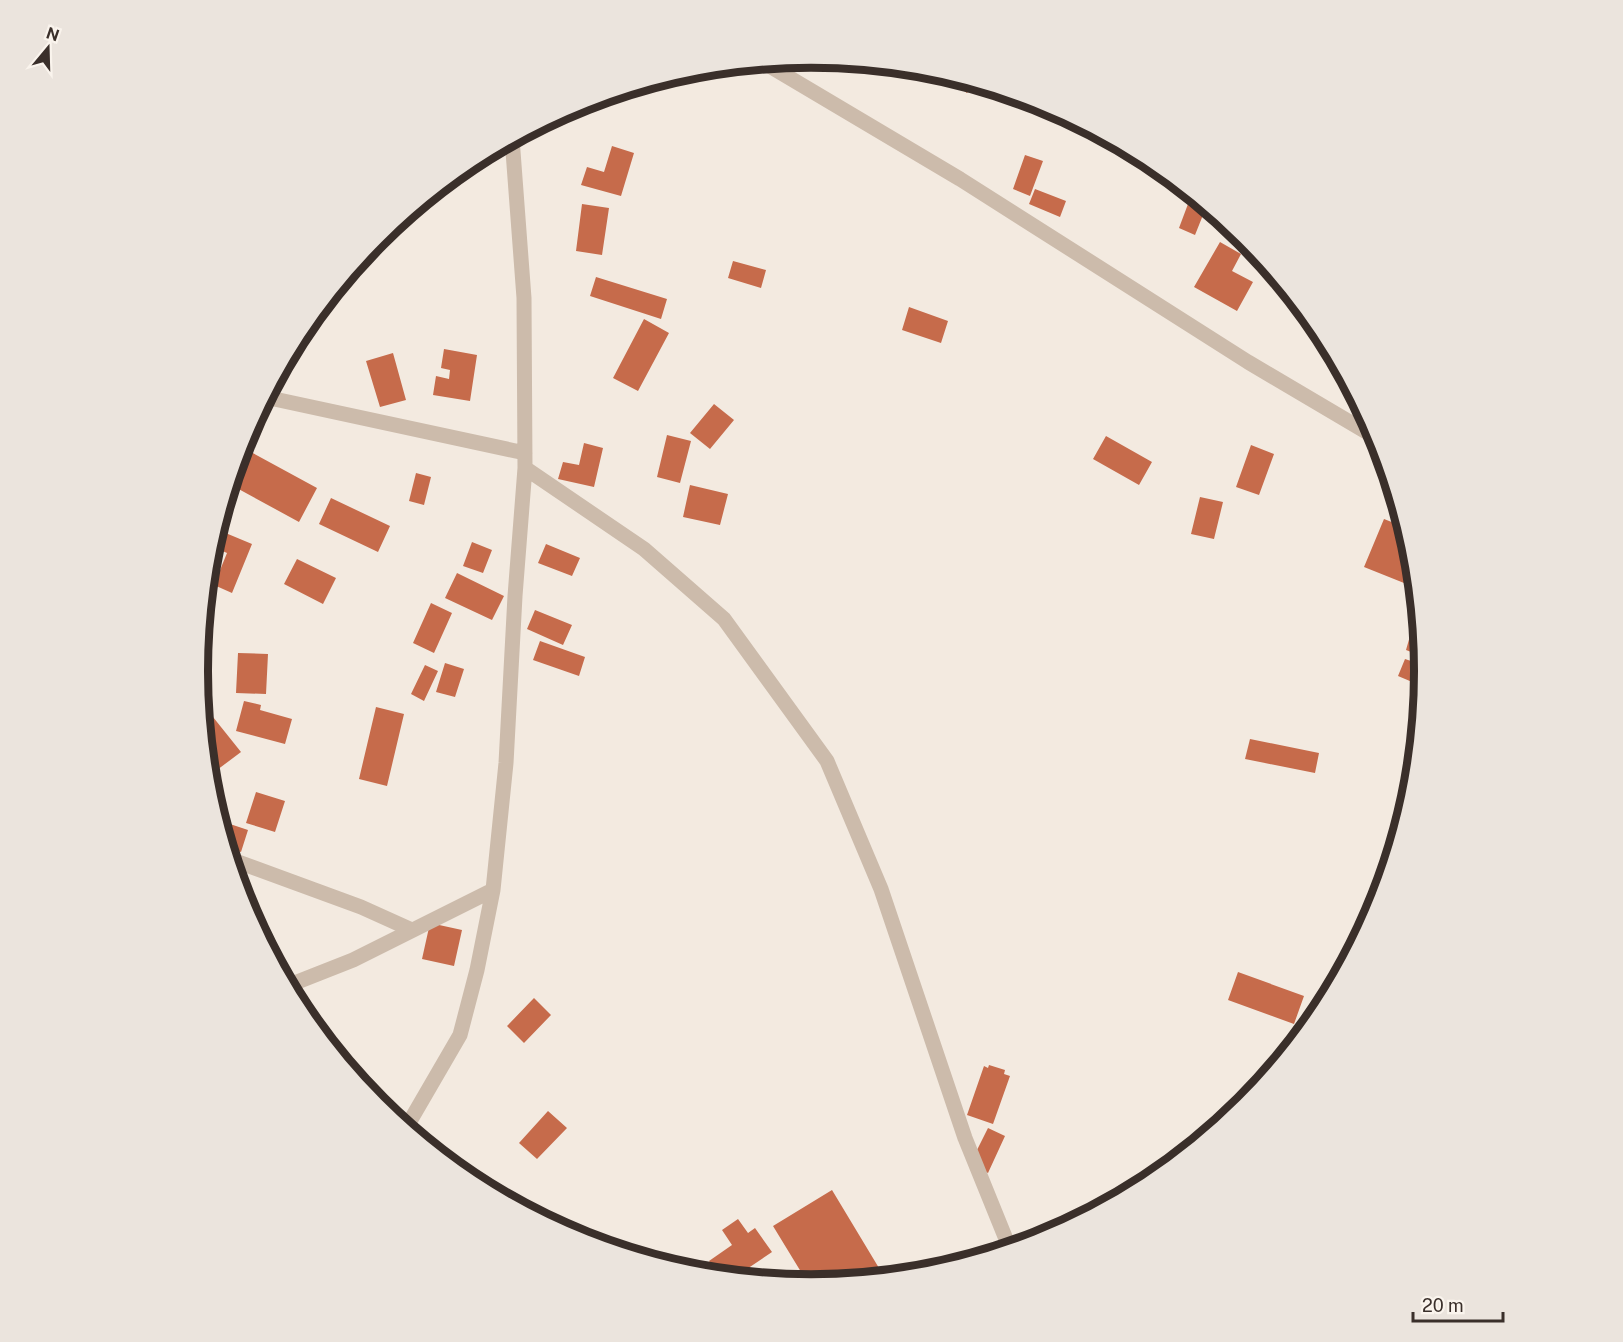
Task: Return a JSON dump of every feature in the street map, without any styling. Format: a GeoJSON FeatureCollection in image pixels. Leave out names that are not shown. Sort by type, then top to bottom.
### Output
{"type":"FeatureCollection","features":[{"type":"Feature","properties":{"kind":"street"},"geometry":{"type":"LineString","coordinates":[[776,69],[960,179],[1248,362],[1365,431]]}},
{"type":"Feature","properties":{"kind":"street"},"geometry":{"type":"LineString","coordinates":[[410,1121],[460,1035],[477,970],[493,890],[506,763],[525,460],[524,298],[513,147]]}},
{"type":"Feature","properties":{"kind":"street"},"geometry":{"type":"LineString","coordinates":[[273,399],[525,460],[644,549],[724,619],[827,761],[881,889],[965,1138],[1007,1241]]}},
{"type":"Feature","properties":{"kind":"street"},"geometry":{"type":"LineString","coordinates":[[239,862],[361,907],[412,930]]}},
{"type":"Feature","properties":{"kind":"street"},"geometry":{"type":"LineString","coordinates":[[295,983],[353,960],[493,890]]}},
{"type":"Feature","properties":{"kind":"building"},"geometry":{"type":"Polygon","coordinates":[[[956,85],[970,89],[967,93],[956,85]]]}},
{"type":"Feature","properties":{"kind":"building"},"geometry":{"type":"Polygon","coordinates":[[[612,146],[634,153],[621,196],[581,185],[587,167],[604,172],[612,146]]]}},
{"type":"Feature","properties":{"kind":"building"},"geometry":{"type":"Polygon","coordinates":[[[1025,155],[1043,161],[1030,196],[1013,189],[1025,155]]]}},
{"type":"Feature","properties":{"kind":"building"},"geometry":{"type":"Polygon","coordinates":[[[1035,189],[1066,201],[1060,217],[1029,204],[1035,189]]]}},
{"type":"Feature","properties":{"kind":"building"},"geometry":{"type":"Polygon","coordinates":[[[1189,201],[1204,213],[1195,235],[1179,228],[1189,201]]]}},
{"type":"Feature","properties":{"kind":"building"},"geometry":{"type":"Polygon","coordinates":[[[582,204],[609,208],[602,255],[576,251],[582,204]]]}},
{"type":"Feature","properties":{"kind":"building"},"geometry":{"type":"Polygon","coordinates":[[[1220,242],[1241,254],[1232,271],[1253,282],[1237,311],[1194,287],[1220,242]]]}},
{"type":"Feature","properties":{"kind":"building"},"geometry":{"type":"Polygon","coordinates":[[[733,261],[766,270],[761,288],[728,278],[733,261]]]}},
{"type":"Feature","properties":{"kind":"building"},"geometry":{"type":"Polygon","coordinates":[[[596,277],[667,299],[661,319],[590,296],[596,277]]]}},
{"type":"Feature","properties":{"kind":"building"},"geometry":{"type":"Polygon","coordinates":[[[909,307],[948,321],[941,343],[902,330],[909,307]]]}},
{"type":"Feature","properties":{"kind":"building"},"geometry":{"type":"Polygon","coordinates":[[[644,319],[669,333],[638,391],[613,378],[644,319]]]}},
{"type":"Feature","properties":{"kind":"building"},"geometry":{"type":"Polygon","coordinates":[[[444,349],[477,355],[470,401],[433,395],[436,376],[449,379],[450,370],[441,368],[444,349]]]}},
{"type":"Feature","properties":{"kind":"building"},"geometry":{"type":"Polygon","coordinates":[[[393,353],[406,400],[380,407],[366,361],[393,353]]]}},
{"type":"Feature","properties":{"kind":"building"},"geometry":{"type":"Polygon","coordinates":[[[714,404],[734,420],[710,449],[690,433],[714,404]]]}},
{"type":"Feature","properties":{"kind":"building"},"geometry":{"type":"Polygon","coordinates":[[[667,435],[691,441],[680,483],[657,477],[667,435]]]}},
{"type":"Feature","properties":{"kind":"building"},"geometry":{"type":"Polygon","coordinates":[[[1106,436],[1152,462],[1139,485],[1093,459],[1106,436]]]}},
{"type":"Feature","properties":{"kind":"building"},"geometry":{"type":"Polygon","coordinates":[[[584,443],[603,448],[594,487],[558,479],[563,462],[579,465],[584,443]]]}},
{"type":"Feature","properties":{"kind":"building"},"geometry":{"type":"Polygon","coordinates":[[[1251,445],[1274,454],[1259,495],[1236,487],[1251,445]]]}},
{"type":"Feature","properties":{"kind":"building"},"geometry":{"type":"Polygon","coordinates":[[[251,452],[317,488],[299,522],[237,488],[251,452]]]}},
{"type":"Feature","properties":{"kind":"building"},"geometry":{"type":"Polygon","coordinates":[[[416,473],[431,477],[424,505],[409,501],[416,473]]]}},
{"type":"Feature","properties":{"kind":"building"},"geometry":{"type":"Polygon","coordinates":[[[690,485],[728,494],[720,525],[683,517],[690,485]]]}},
{"type":"Feature","properties":{"kind":"building"},"geometry":{"type":"Polygon","coordinates":[[[1200,497],[1223,502],[1214,539],[1191,534],[1200,497]]]}},
{"type":"Feature","properties":{"kind":"building"},"geometry":{"type":"Polygon","coordinates":[[[331,498],[390,526],[378,552],[319,524],[331,498]]]}},
{"type":"Feature","properties":{"kind":"building"},"geometry":{"type":"Polygon","coordinates":[[[1384,519],[1396,524],[1409,585],[1364,567],[1384,519]]]}},
{"type":"Feature","properties":{"kind":"building"},"geometry":{"type":"Polygon","coordinates":[[[225,533],[252,544],[232,593],[214,585],[227,553],[221,550],[225,533]]]}},
{"type":"Feature","properties":{"kind":"building"},"geometry":{"type":"Polygon","coordinates":[[[472,542],[492,550],[483,573],[463,566],[472,542]]]}},
{"type":"Feature","properties":{"kind":"building"},"geometry":{"type":"Polygon","coordinates":[[[546,544],[580,558],[572,576],[538,563],[546,544]]]}},
{"type":"Feature","properties":{"kind":"building"},"geometry":{"type":"Polygon","coordinates":[[[297,559],[336,578],[323,604],[284,584],[297,559]]]}},
{"type":"Feature","properties":{"kind":"building"},"geometry":{"type":"Polygon","coordinates":[[[457,573],[504,596],[492,620],[445,598],[457,573]]]}},
{"type":"Feature","properties":{"kind":"building"},"geometry":{"type":"Polygon","coordinates":[[[431,603],[452,613],[434,653],[413,643],[431,603]]]}},
{"type":"Feature","properties":{"kind":"building"},"geometry":{"type":"Polygon","coordinates":[[[535,610],[572,625],[563,645],[527,629],[535,610]]]}},
{"type":"Feature","properties":{"kind":"building"},"geometry":{"type":"Polygon","coordinates":[[[1413,625],[1415,653],[1406,650],[1413,625]]]}},
{"type":"Feature","properties":{"kind":"building"},"geometry":{"type":"Polygon","coordinates":[[[540,641],[585,657],[579,676],[533,660],[540,641]]]}},
{"type":"Feature","properties":{"kind":"building"},"geometry":{"type":"Polygon","coordinates":[[[238,653],[268,654],[266,694],[236,693],[238,653]]]}},
{"type":"Feature","properties":{"kind":"building"},"geometry":{"type":"Polygon","coordinates":[[[1415,658],[1415,683],[1398,676],[1405,659],[1411,661],[1415,658]]]}},
{"type":"Feature","properties":{"kind":"building"},"geometry":{"type":"Polygon","coordinates":[[[445,663],[464,669],[455,697],[436,692],[445,663]]]}},
{"type":"Feature","properties":{"kind":"building"},"geometry":{"type":"Polygon","coordinates":[[[425,665],[438,671],[424,701],[411,694],[425,665]]]}},
{"type":"Feature","properties":{"kind":"building"},"geometry":{"type":"Polygon","coordinates":[[[244,701],[261,705],[260,710],[292,719],[285,744],[236,731],[244,701]]]}},
{"type":"Feature","properties":{"kind":"building"},"geometry":{"type":"Polygon","coordinates":[[[376,707],[404,714],[387,786],[359,779],[376,707]]]}},
{"type":"Feature","properties":{"kind":"building"},"geometry":{"type":"Polygon","coordinates":[[[209,712],[241,752],[217,770],[213,750],[209,712]]]}},
{"type":"Feature","properties":{"kind":"building"},"geometry":{"type":"Polygon","coordinates":[[[1250,739],[1319,753],[1315,773],[1245,759],[1250,739]]]}},
{"type":"Feature","properties":{"kind":"building"},"geometry":{"type":"Polygon","coordinates":[[[256,792],[285,801],[275,832],[246,823],[256,792]]]}},
{"type":"Feature","properties":{"kind":"building"},"geometry":{"type":"Polygon","coordinates":[[[228,823],[248,830],[241,852],[236,850],[228,823]]]}},
{"type":"Feature","properties":{"kind":"building"},"geometry":{"type":"Polygon","coordinates":[[[430,923],[462,930],[454,966],[422,959],[430,923]]]}},
{"type":"Feature","properties":{"kind":"building"},"geometry":{"type":"Polygon","coordinates":[[[1238,972],[1304,996],[1294,1024],[1228,1000],[1238,972]]]}},
{"type":"Feature","properties":{"kind":"building"},"geometry":{"type":"Polygon","coordinates":[[[534,998],[551,1015],[524,1043],[507,1026],[534,998]]]}},
{"type":"Feature","properties":{"kind":"building"},"geometry":{"type":"Polygon","coordinates":[[[989,1065],[1005,1070],[1004,1074],[1010,1076],[993,1124],[967,1115],[984,1066],[988,1068],[989,1065]]]}},
{"type":"Feature","properties":{"kind":"building"},"geometry":{"type":"Polygon","coordinates":[[[548,1111],[567,1128],[537,1159],[519,1143],[548,1111]]]}},
{"type":"Feature","properties":{"kind":"building"},"geometry":{"type":"Polygon","coordinates":[[[988,1128],[1005,1136],[988,1173],[970,1164],[988,1128]]]}},
{"type":"Feature","properties":{"kind":"building"},"geometry":{"type":"Polygon","coordinates":[[[832,1190],[880,1270],[802,1274],[773,1226],[832,1190]]]}},
{"type":"Feature","properties":{"kind":"building"},"geometry":{"type":"Polygon","coordinates":[[[738,1219],[748,1233],[755,1228],[772,1252],[745,1270],[713,1266],[709,1261],[732,1245],[722,1230],[738,1219]]]}}]}
